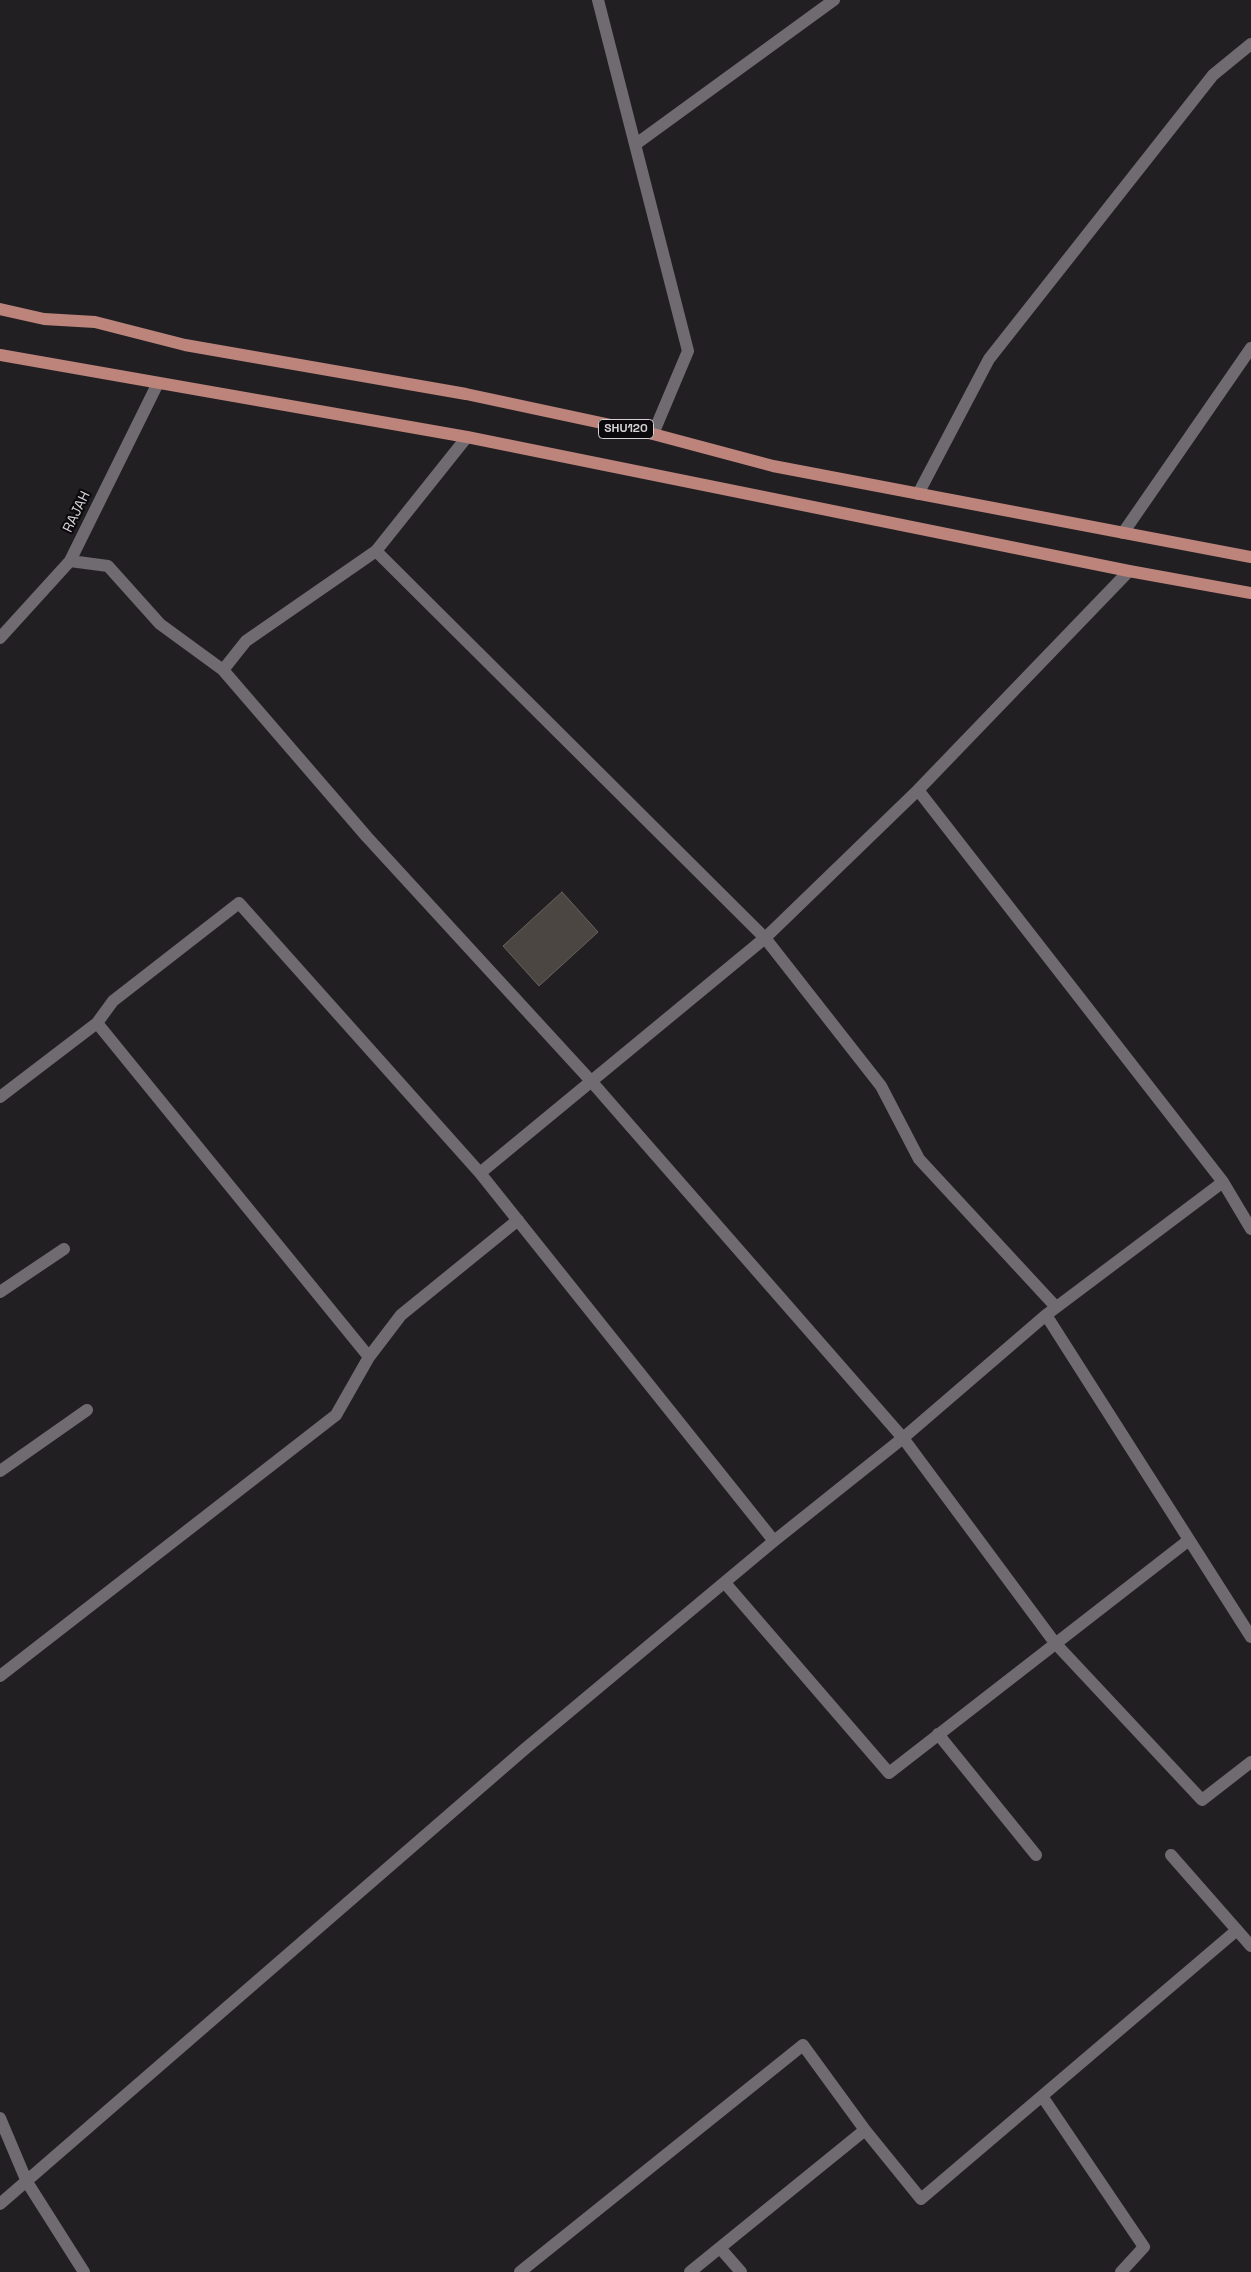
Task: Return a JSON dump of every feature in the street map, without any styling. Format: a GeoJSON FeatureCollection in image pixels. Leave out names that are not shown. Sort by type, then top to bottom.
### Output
{"type":"FeatureCollection","features":[{"type":"Feature","properties":{"kind":"main road","name":"SHU120"},"geometry":{"type":"LineString","coordinates":[[0,309],[44,319],[95,322],[185,345],[466,394],[653,434],[773,466],[1251,557]]}},
{"type":"Feature","properties":{"kind":"main road"},"geometry":{"type":"LineString","coordinates":[[0,355],[467,437],[1129,571],[1251,593]]}},
{"type":"Feature","properties":{"kind":"street"},"geometry":{"type":"LineString","coordinates":[[598,0],[688,351],[653,434]]}},
{"type":"Feature","properties":{"kind":"street"},"geometry":{"type":"LineString","coordinates":[[636,144],[834,0]]}},
{"type":"Feature","properties":{"kind":"street"},"geometry":{"type":"LineString","coordinates":[[918,494],[989,359],[1213,76],[1251,44]]}},
{"type":"Feature","properties":{"kind":"street"},"geometry":{"type":"LineString","coordinates":[[1123,533],[1251,348]]}},
{"type":"Feature","properties":{"kind":"street","name":"RAJAH"},"geometry":{"type":"LineString","coordinates":[[0,638],[70,561],[158,383]]}},
{"type":"Feature","properties":{"kind":"street"},"geometry":{"type":"LineString","coordinates":[[223,670],[246,641],[376,551],[467,437]]}},
{"type":"Feature","properties":{"kind":"street"},"geometry":{"type":"LineString","coordinates":[[376,551],[765,938],[881,1086],[919,1159],[1051,1311],[1189,1540],[1251,1637]]}},
{"type":"Feature","properties":{"kind":"street"},"geometry":{"type":"LineString","coordinates":[[70,561],[108,566],[160,624],[223,670],[367,837],[591,1081],[903,1438],[1055,1643],[1202,1800],[1251,1762]]}},
{"type":"Feature","properties":{"kind":"street"},"geometry":{"type":"LineString","coordinates":[[480,1173],[765,938],[918,790],[1129,571]]}},
{"type":"Feature","properties":{"kind":"street"},"geometry":{"type":"LineString","coordinates":[[918,790],[1223,1182],[1251,1229]]}},
{"type":"Feature","properties":{"kind":"street"},"geometry":{"type":"LineString","coordinates":[[0,1097],[97,1023],[113,1001],[239,903],[480,1173],[774,1541]]}},
{"type":"Feature","properties":{"kind":"street"},"geometry":{"type":"LineString","coordinates":[[97,1023],[369,1357]]}},
{"type":"Feature","properties":{"kind":"street"},"geometry":{"type":"LineString","coordinates":[[0,2204],[526,1748],[774,1541],[903,1438],[1051,1311],[1223,1182]]}},
{"type":"Feature","properties":{"kind":"street"},"geometry":{"type":"LineString","coordinates":[[0,1676],[336,1415],[369,1357],[400,1315],[518,1220]]}},
{"type":"Feature","properties":{"kind":"street"},"geometry":{"type":"LineString","coordinates":[[0,1292],[64,1249]]}},
{"type":"Feature","properties":{"kind":"street"},"geometry":{"type":"LineString","coordinates":[[0,1471],[87,1410]]}},
{"type":"Feature","properties":{"kind":"street"},"geometry":{"type":"LineString","coordinates":[[725,1582],[889,1773],[1189,1540]]}},
{"type":"Feature","properties":{"kind":"street"},"geometry":{"type":"LineString","coordinates":[[938,1734],[1036,1854]]}},
{"type":"Feature","properties":{"kind":"street"},"geometry":{"type":"LineString","coordinates":[[1171,1855],[1251,1946]]}},
{"type":"Feature","properties":{"kind":"street"},"geometry":{"type":"LineString","coordinates":[[520,2272],[803,2045],[865,2130],[921,2199],[1237,1930]]}},
{"type":"Feature","properties":{"kind":"street"},"geometry":{"type":"LineString","coordinates":[[1042,2096],[1144,2248],[1121,2272]]}},
{"type":"Feature","properties":{"kind":"street"},"geometry":{"type":"LineString","coordinates":[[0,2118],[27,2182],[84,2272]]}},
{"type":"Feature","properties":{"kind":"street"},"geometry":{"type":"LineString","coordinates":[[690,2272],[865,2130]]}},
{"type":"Feature","properties":{"kind":"street"},"geometry":{"type":"LineString","coordinates":[[720,2248],[741,2272]]}},
{"type":"Feature","properties":{"kind":"building"},"geometry":{"type":"Polygon","coordinates":[[[562,892],[598,932],[539,986],[503,946],[562,892]]]}}]}
